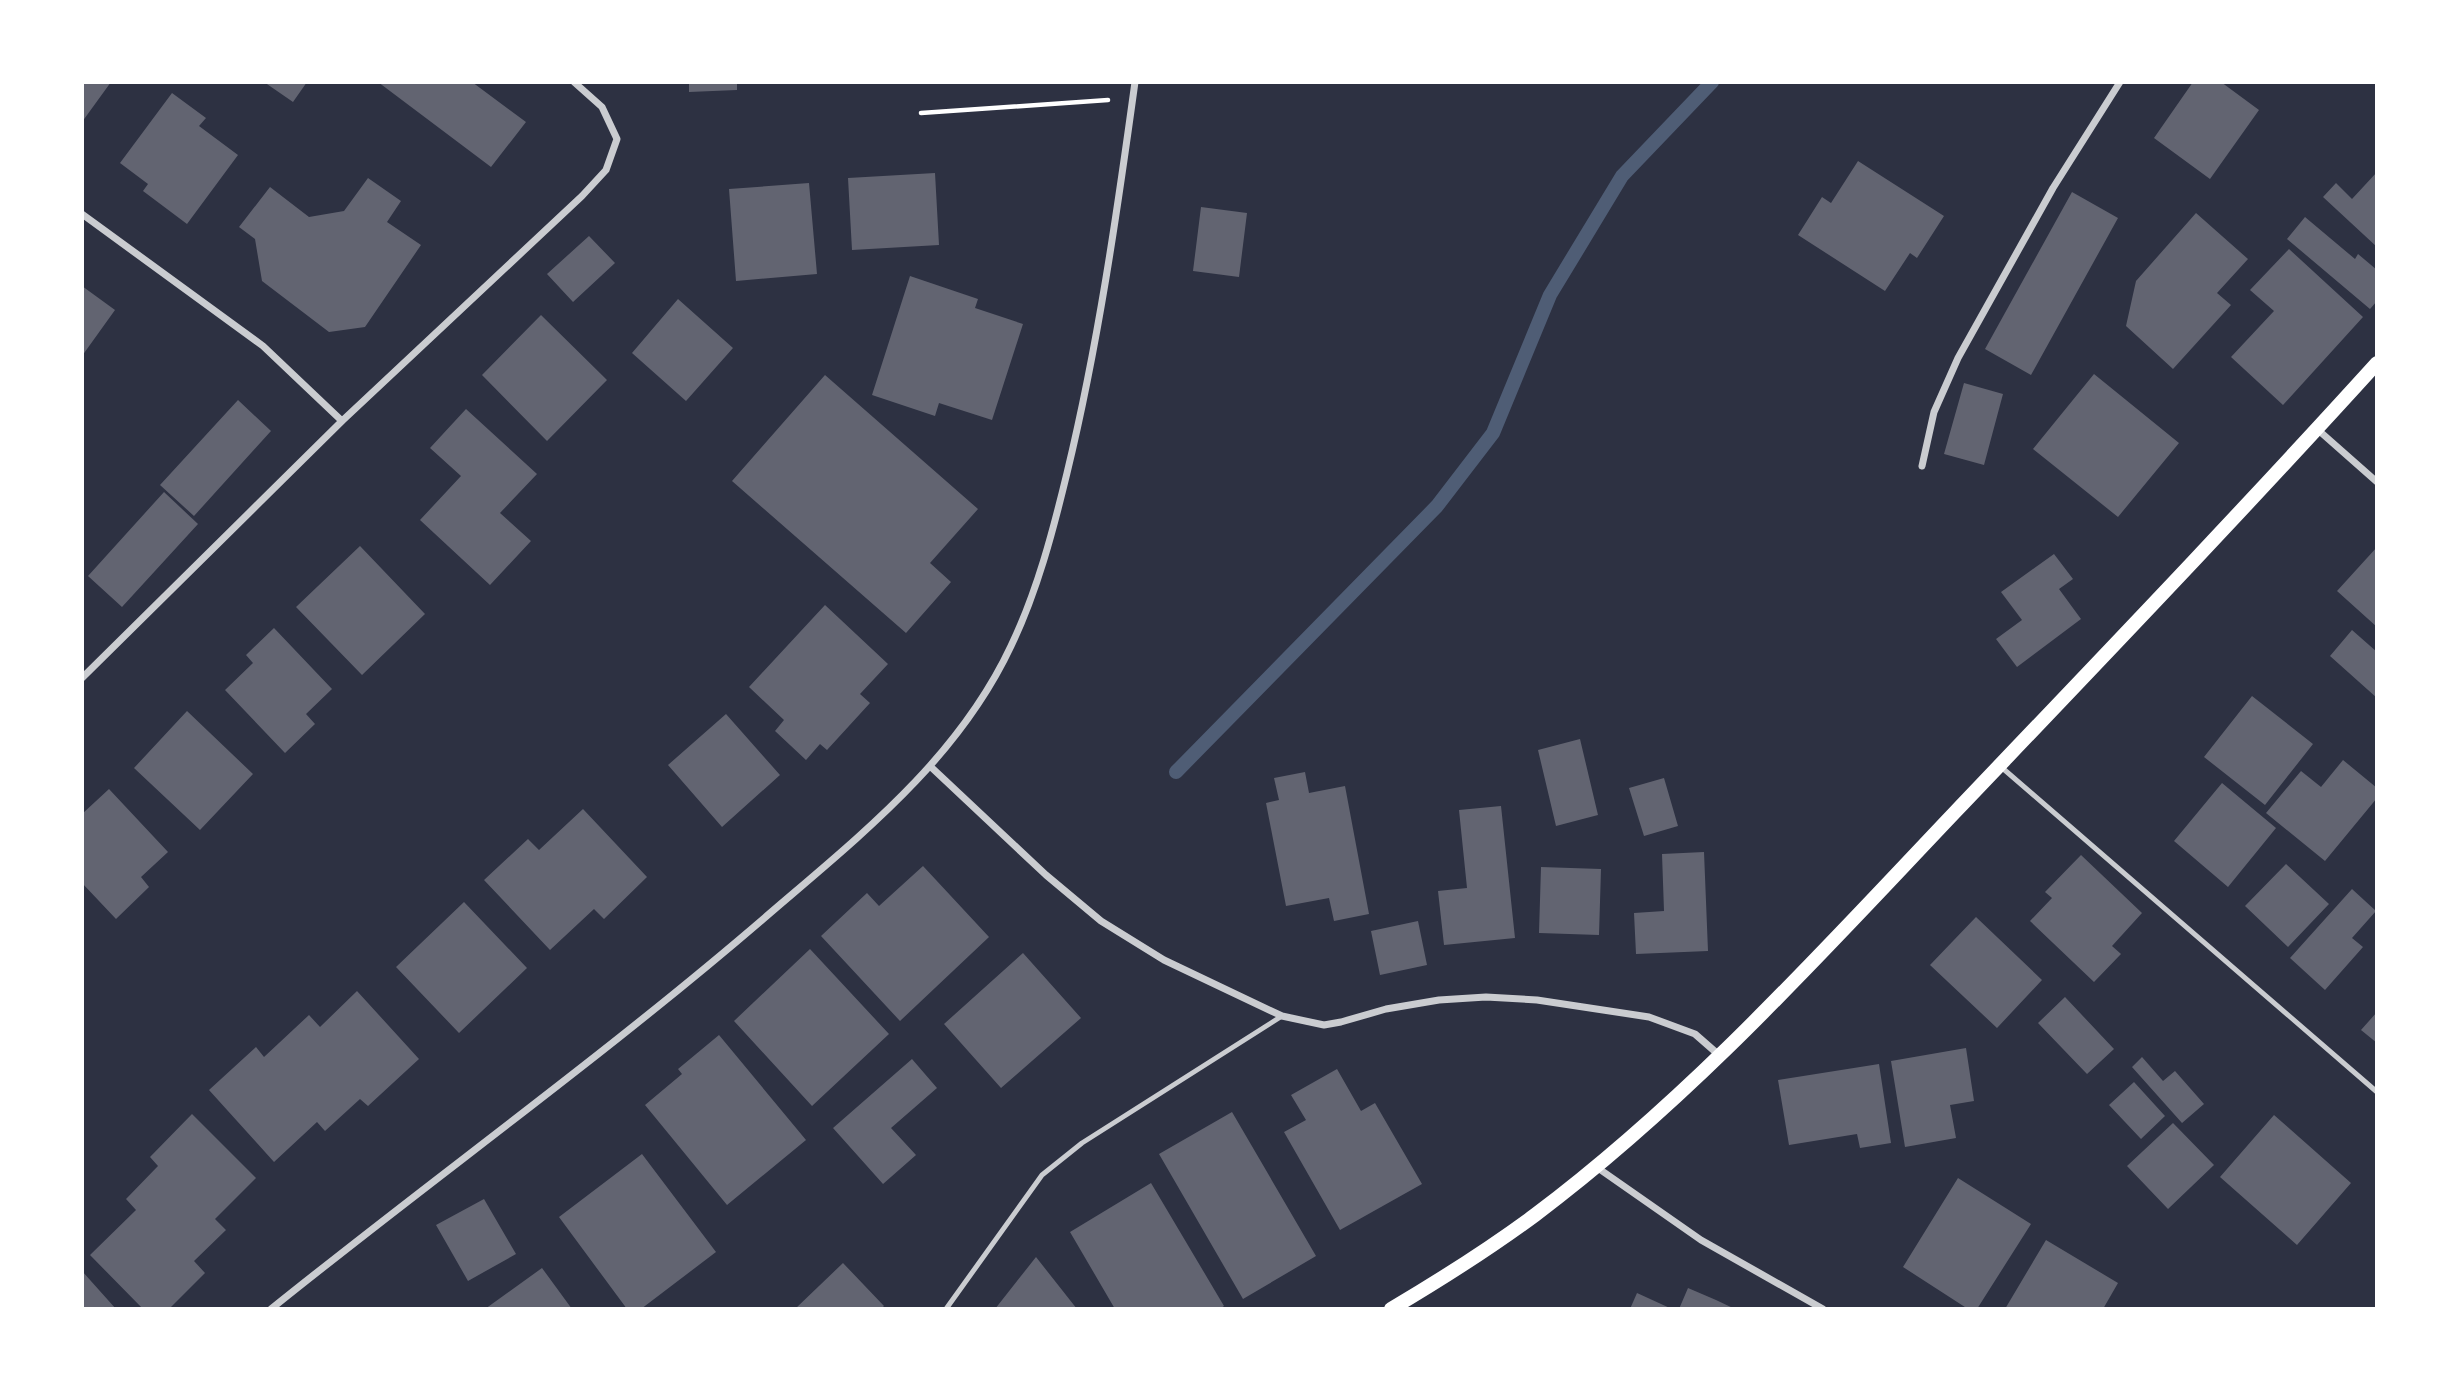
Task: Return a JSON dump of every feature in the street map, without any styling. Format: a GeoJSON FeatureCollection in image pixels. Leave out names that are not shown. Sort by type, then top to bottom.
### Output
{"type":"FeatureCollection","features":[{"type":"Feature","properties":{"kind":"main road"},"geometry":{"type":"LineString","coordinates":[[1391,1309],[1500,1240],[1595,1166],[1719,1055],[1835,940],[2377,363]]}},
{"type":"Feature","properties":{"kind":"street"},"geometry":{"type":"LineString","coordinates":[[82,678],[342,421],[582,196],[606,170],[617,139],[602,107],[574,82]]}},
{"type":"Feature","properties":{"kind":"street"},"geometry":{"type":"LineString","coordinates":[[271,1309],[718,958],[878,821],[931,767],[988,690],[1012,645],[1028,604],[1057,514],[1084,405],[1135,82]]}},
{"type":"Feature","properties":{"kind":"street"},"geometry":{"type":"LineString","coordinates":[[1922,466],[1934,412],[1958,358],[2053,188],[2120,82]]}},
{"type":"Feature","properties":{"kind":"street"},"geometry":{"type":"LineString","coordinates":[[82,214],[263,346],[342,421]]}},
{"type":"Feature","properties":{"kind":"street"},"geometry":{"type":"LineString","coordinates":[[2317,428],[2377,482]]}},
{"type":"Feature","properties":{"kind":"street"},"geometry":{"type":"LineString","coordinates":[[931,767],[1046,875],[1101,921],[1164,960],[1282,1016],[1324,1025],[1341,1023],[1386,1009],[1439,1000],[1537,1000],[1649,1017],[1695,1034],[1719,1055]]}},
{"type":"Feature","properties":{"kind":"street"},"geometry":{"type":"LineString","coordinates":[[1595,1166],[1701,1240],[1823,1309]]}},
{"type":"Feature","properties":{"kind":"lane"},"geometry":{"type":"LineString","coordinates":[[2000,766],[2044,807],[2377,1092]]}},
{"type":"Feature","properties":{"kind":"lane"},"geometry":{"type":"LineString","coordinates":[[946,1309],[1042,1175],[1082,1143],[1282,1016]]}},
{"type":"Feature","properties":{"kind":"path"},"geometry":{"type":"LineString","coordinates":[[921,113],[1133,98]]}},
{"type":"Feature","properties":{"kind":"building"},"geometry":{"type":"Polygon","coordinates":[[[82,82],[111,82],[82,122],[82,82]]]}},
{"type":"Feature","properties":{"kind":"building"},"geometry":{"type":"Polygon","coordinates":[[[264,82],[307,82],[293,102],[264,82]]]}},
{"type":"Feature","properties":{"kind":"building"},"geometry":{"type":"Polygon","coordinates":[[[378,82],[472,82],[526,122],[491,167],[378,82]]]}},
{"type":"Feature","properties":{"kind":"building"},"geometry":{"type":"Polygon","coordinates":[[[689,82],[737,82],[737,90],[689,92],[689,82]]]}},
{"type":"Feature","properties":{"kind":"building"},"geometry":{"type":"Polygon","coordinates":[[[2193,82],[2221,82],[2259,110],[2210,179],[2154,138],[2193,82]]]}},
{"type":"Feature","properties":{"kind":"building"},"geometry":{"type":"Polygon","coordinates":[[[172,93],[206,118],[199,126],[238,155],[187,224],[143,191],[148,184],[120,163],[172,93]]]}},
{"type":"Feature","properties":{"kind":"building"},"geometry":{"type":"Polygon","coordinates":[[[1858,161],[1944,216],[1917,258],[1910,253],[1885,291],[1798,235],[1822,197],[1831,203],[1858,161]]]}},
{"type":"Feature","properties":{"kind":"building"},"geometry":{"type":"Polygon","coordinates":[[[2377,172],[2377,247],[2323,197],[2336,183],[2352,199],[2377,172]]]}},
{"type":"Feature","properties":{"kind":"building"},"geometry":{"type":"Polygon","coordinates":[[[935,173],[939,245],[852,250],[848,178],[935,173]]]}},
{"type":"Feature","properties":{"kind":"building"},"geometry":{"type":"Polygon","coordinates":[[[368,178],[401,201],[387,222],[421,245],[365,327],[329,332],[262,281],[255,239],[239,227],[270,187],[309,217],[344,211],[368,178]]]}},
{"type":"Feature","properties":{"kind":"building"},"geometry":{"type":"Polygon","coordinates":[[[809,183],[817,274],[736,281],[729,189],[809,183]]]}},
{"type":"Feature","properties":{"kind":"building"},"geometry":{"type":"Polygon","coordinates":[[[2072,192],[2118,218],[2031,375],[1985,349],[2072,192]]]}},
{"type":"Feature","properties":{"kind":"building"},"geometry":{"type":"Polygon","coordinates":[[[1201,207],[1247,213],[1239,277],[1193,271],[1201,207]]]}},
{"type":"Feature","properties":{"kind":"building"},"geometry":{"type":"Polygon","coordinates":[[[2196,213],[2248,259],[2217,293],[2231,305],[2173,369],[2126,326],[2136,281],[2196,213]]]}},
{"type":"Feature","properties":{"kind":"building"},"geometry":{"type":"Polygon","coordinates":[[[2305,217],[2355,259],[2358,254],[2377,270],[2377,301],[2370,309],[2287,239],[2305,217]]]}},
{"type":"Feature","properties":{"kind":"building"},"geometry":{"type":"Polygon","coordinates":[[[589,236],[615,263],[573,302],[547,274],[589,236]]]}},
{"type":"Feature","properties":{"kind":"building"},"geometry":{"type":"Polygon","coordinates":[[[2289,249],[2363,317],[2283,405],[2231,357],[2274,311],[2250,290],[2289,249]]]}},
{"type":"Feature","properties":{"kind":"building"},"geometry":{"type":"Polygon","coordinates":[[[910,276],[978,299],[975,308],[1023,324],[992,420],[939,403],[935,416],[872,395],[910,276]]]}},
{"type":"Feature","properties":{"kind":"building"},"geometry":{"type":"Polygon","coordinates":[[[82,286],[115,310],[82,356],[82,286]]]}},
{"type":"Feature","properties":{"kind":"building"},"geometry":{"type":"Polygon","coordinates":[[[678,299],[733,348],[686,401],[632,353],[678,299]]]}},
{"type":"Feature","properties":{"kind":"building"},"geometry":{"type":"Polygon","coordinates":[[[541,315],[607,380],[547,441],[482,375],[541,315]]]}},
{"type":"Feature","properties":{"kind":"building"},"geometry":{"type":"Polygon","coordinates":[[[2094,374],[2179,443],[2118,517],[2033,449],[2094,374]]]}},
{"type":"Feature","properties":{"kind":"building"},"geometry":{"type":"Polygon","coordinates":[[[825,375],[978,509],[930,563],[951,582],[906,633],[732,481],[825,375]]]}},
{"type":"Feature","properties":{"kind":"building"},"geometry":{"type":"Polygon","coordinates":[[[1964,383],[2003,394],[1984,465],[1944,454],[1964,383]]]}},
{"type":"Feature","properties":{"kind":"building"},"geometry":{"type":"Polygon","coordinates":[[[238,400],[271,431],[194,516],[160,485],[238,400]]]}},
{"type":"Feature","properties":{"kind":"building"},"geometry":{"type":"Polygon","coordinates":[[[466,409],[537,474],[500,513],[531,541],[490,585],[420,520],[461,476],[430,448],[466,409]]]}},
{"type":"Feature","properties":{"kind":"building"},"geometry":{"type":"Polygon","coordinates":[[[164,492],[198,524],[122,607],[88,576],[164,492]]]}},
{"type":"Feature","properties":{"kind":"building"},"geometry":{"type":"Polygon","coordinates":[[[360,546],[425,614],[362,675],[296,607],[360,546]]]}},
{"type":"Feature","properties":{"kind":"building"},"geometry":{"type":"Polygon","coordinates":[[[2377,547],[2377,627],[2337,591],[2377,547]]]}},
{"type":"Feature","properties":{"kind":"building"},"geometry":{"type":"Polygon","coordinates":[[[2054,554],[2073,579],[2059,589],[2081,619],[2017,667],[1996,639],[2022,620],[2001,592],[2054,554]]]}},
{"type":"Feature","properties":{"kind":"building"},"geometry":{"type":"Polygon","coordinates":[[[825,605],[888,664],[860,694],[870,703],[827,750],[820,744],[806,760],[775,731],[784,720],[749,687],[825,605]]]}},
{"type":"Feature","properties":{"kind":"building"},"geometry":{"type":"Polygon","coordinates":[[[274,628],[332,689],[306,714],[315,724],[285,753],[225,690],[253,663],[246,655],[274,628]]]}},
{"type":"Feature","properties":{"kind":"building"},"geometry":{"type":"Polygon","coordinates":[[[2352,630],[2377,652],[2377,698],[2330,656],[2352,630]]]}},
{"type":"Feature","properties":{"kind":"building"},"geometry":{"type":"Polygon","coordinates":[[[2252,696],[2313,744],[2265,805],[2204,757],[2252,696]]]}},
{"type":"Feature","properties":{"kind":"building"},"geometry":{"type":"Polygon","coordinates":[[[187,711],[253,774],[200,830],[134,768],[187,711]]]}},
{"type":"Feature","properties":{"kind":"building"},"geometry":{"type":"Polygon","coordinates":[[[726,714],[780,775],[722,827],[668,765],[726,714]]]}},
{"type":"Feature","properties":{"kind":"building"},"geometry":{"type":"Polygon","coordinates":[[[1580,739],[1598,815],[1556,826],[1538,750],[1580,739]]]}},
{"type":"Feature","properties":{"kind":"building"},"geometry":{"type":"Polygon","coordinates":[[[2343,760],[2377,788],[2377,798],[2325,861],[2266,813],[2301,771],[2321,787],[2343,760]]]}},
{"type":"Feature","properties":{"kind":"building"},"geometry":{"type":"Polygon","coordinates":[[[1305,772],[1309,793],[1345,786],[1369,914],[1334,921],[1329,898],[1286,906],[1266,803],[1279,800],[1274,778],[1305,772]]]}},
{"type":"Feature","properties":{"kind":"building"},"geometry":{"type":"Polygon","coordinates":[[[1664,778],[1678,826],[1644,836],[1629,788],[1664,778]]]}},
{"type":"Feature","properties":{"kind":"building"},"geometry":{"type":"Polygon","coordinates":[[[2222,783],[2276,828],[2228,887],[2174,841],[2222,783]]]}},
{"type":"Feature","properties":{"kind":"building"},"geometry":{"type":"Polygon","coordinates":[[[109,789],[168,852],[141,877],[149,887],[116,919],[82,883],[82,814],[109,789]]]}},
{"type":"Feature","properties":{"kind":"building"},"geometry":{"type":"Polygon","coordinates":[[[1501,806],[1515,938],[1444,945],[1438,891],[1467,888],[1459,810],[1501,806]]]}},
{"type":"Feature","properties":{"kind":"building"},"geometry":{"type":"Polygon","coordinates":[[[583,809],[647,877],[604,919],[594,909],[550,950],[484,880],[528,839],[539,850],[583,809]]]}},
{"type":"Feature","properties":{"kind":"building"},"geometry":{"type":"Polygon","coordinates":[[[1704,852],[1708,951],[1636,954],[1634,913],[1664,911],[1662,854],[1704,852]]]}},
{"type":"Feature","properties":{"kind":"building"},"geometry":{"type":"Polygon","coordinates":[[[2081,855],[2142,913],[2112,946],[2121,954],[2094,982],[2030,921],[2052,898],[2045,892],[2081,855]]]}},
{"type":"Feature","properties":{"kind":"building"},"geometry":{"type":"Polygon","coordinates":[[[2286,864],[2329,904],[2288,947],[2245,906],[2286,864]]]}},
{"type":"Feature","properties":{"kind":"building"},"geometry":{"type":"Polygon","coordinates":[[[923,866],[989,937],[900,1021],[821,936],[867,893],[879,906],[923,866]]]}},
{"type":"Feature","properties":{"kind":"building"},"geometry":{"type":"Polygon","coordinates":[[[1541,867],[1601,869],[1599,935],[1539,933],[1541,867]]]}},
{"type":"Feature","properties":{"kind":"building"},"geometry":{"type":"Polygon","coordinates":[[[2352,889],[2376,911],[2352,938],[2363,947],[2325,990],[2290,958],[2352,889]]]}},
{"type":"Feature","properties":{"kind":"building"},"geometry":{"type":"Polygon","coordinates":[[[464,902],[527,968],[459,1033],[396,967],[464,902]]]}},
{"type":"Feature","properties":{"kind":"building"},"geometry":{"type":"Polygon","coordinates":[[[1976,917],[2042,980],[1997,1028],[1930,965],[1976,917]]]}},
{"type":"Feature","properties":{"kind":"building"},"geometry":{"type":"Polygon","coordinates":[[[1418,921],[1427,965],[1380,975],[1371,931],[1418,921]]]}},
{"type":"Feature","properties":{"kind":"building"},"geometry":{"type":"Polygon","coordinates":[[[810,949],[889,1034],[812,1106],[734,1021],[810,949]]]}},
{"type":"Feature","properties":{"kind":"building"},"geometry":{"type":"Polygon","coordinates":[[[1023,953],[1081,1018],[1001,1088],[944,1024],[1023,953]]]}},
{"type":"Feature","properties":{"kind":"building"},"geometry":{"type":"Polygon","coordinates":[[[357,991],[419,1059],[368,1106],[360,1099],[325,1131],[317,1122],[274,1162],[209,1090],[256,1047],[264,1057],[309,1015],[320,1027],[357,991]]]}},
{"type":"Feature","properties":{"kind":"building"},"geometry":{"type":"Polygon","coordinates":[[[2065,997],[2114,1049],[2087,1074],[2038,1023],[2065,997]]]}},
{"type":"Feature","properties":{"kind":"building"},"geometry":{"type":"Polygon","coordinates":[[[2377,1012],[2377,1043],[2361,1030],[2377,1012]]]}},
{"type":"Feature","properties":{"kind":"building"},"geometry":{"type":"Polygon","coordinates":[[[719,1035],[806,1140],[727,1205],[645,1105],[682,1074],[678,1069],[719,1035]]]}},
{"type":"Feature","properties":{"kind":"building"},"geometry":{"type":"Polygon","coordinates":[[[1966,1048],[1974,1101],[1950,1105],[1956,1138],[1905,1147],[1891,1061],[1966,1048]]]}},
{"type":"Feature","properties":{"kind":"building"},"geometry":{"type":"Polygon","coordinates":[[[2142,1057],[2163,1081],[2175,1071],[2204,1104],[2182,1123],[2132,1067],[2142,1057]]]}},
{"type":"Feature","properties":{"kind":"building"},"geometry":{"type":"Polygon","coordinates":[[[912,1059],[937,1088],[891,1128],[916,1155],[883,1184],[833,1128],[912,1059]]]}},
{"type":"Feature","properties":{"kind":"building"},"geometry":{"type":"Polygon","coordinates":[[[1879,1064],[1891,1143],[1860,1148],[1857,1134],[1789,1145],[1778,1080],[1879,1064]]]}},
{"type":"Feature","properties":{"kind":"building"},"geometry":{"type":"Polygon","coordinates":[[[1337,1069],[1361,1111],[1375,1103],[1422,1184],[1340,1230],[1284,1132],[1306,1120],[1291,1095],[1337,1069]]]}},
{"type":"Feature","properties":{"kind":"building"},"geometry":{"type":"Polygon","coordinates":[[[2134,1082],[2165,1116],[2141,1139],[2109,1105],[2134,1082]]]}},
{"type":"Feature","properties":{"kind":"building"},"geometry":{"type":"Polygon","coordinates":[[[1232,1112],[1316,1256],[1243,1299],[1159,1154],[1232,1112]]]}},
{"type":"Feature","properties":{"kind":"building"},"geometry":{"type":"Polygon","coordinates":[[[192,1114],[256,1178],[215,1219],[226,1230],[194,1261],[205,1273],[169,1309],[143,1309],[90,1255],[136,1210],[126,1199],[158,1166],[150,1157],[192,1114]]]}},
{"type":"Feature","properties":{"kind":"building"},"geometry":{"type":"Polygon","coordinates":[[[2274,1115],[2351,1183],[2297,1245],[2220,1177],[2274,1115]]]}},
{"type":"Feature","properties":{"kind":"building"},"geometry":{"type":"Polygon","coordinates":[[[2173,1123],[2214,1165],[2168,1209],[2127,1166],[2173,1123]]]}},
{"type":"Feature","properties":{"kind":"building"},"geometry":{"type":"Polygon","coordinates":[[[642,1154],[716,1252],[641,1309],[627,1309],[559,1217],[642,1154]]]}},
{"type":"Feature","properties":{"kind":"building"},"geometry":{"type":"Polygon","coordinates":[[[1958,1178],[2031,1224],[1977,1309],[1968,1309],[1903,1267],[1958,1178]]]}},
{"type":"Feature","properties":{"kind":"building"},"geometry":{"type":"Polygon","coordinates":[[[1151,1183],[1224,1306],[1220,1309],[1115,1309],[1070,1232],[1151,1183]]]}},
{"type":"Feature","properties":{"kind":"building"},"geometry":{"type":"Polygon","coordinates":[[[484,1199],[516,1254],[468,1281],[436,1225],[484,1199]]]}},
{"type":"Feature","properties":{"kind":"building"},"geometry":{"type":"Polygon","coordinates":[[[2046,1240],[2118,1283],[2103,1309],[2005,1309],[2046,1240]]]}},
{"type":"Feature","properties":{"kind":"building"},"geometry":{"type":"Polygon","coordinates":[[[1036,1257],[1077,1309],[995,1309],[1036,1257]]]}},
{"type":"Feature","properties":{"kind":"building"},"geometry":{"type":"Polygon","coordinates":[[[843,1263],[884,1306],[881,1309],[795,1309],[843,1263]]]}},
{"type":"Feature","properties":{"kind":"building"},"geometry":{"type":"Polygon","coordinates":[[[542,1268],[572,1309],[485,1309],[542,1268]]]}},
{"type":"Feature","properties":{"kind":"building"},"geometry":{"type":"Polygon","coordinates":[[[82,1271],[116,1309],[82,1309],[82,1271]]]}},
{"type":"Feature","properties":{"kind":"building"},"geometry":{"type":"Polygon","coordinates":[[[1688,1288],[1716,1300],[1735,1309],[1679,1309],[1688,1288]]]}},
{"type":"Feature","properties":{"kind":"building"},"geometry":{"type":"Polygon","coordinates":[[[1637,1293],[1672,1309],[1630,1309],[1637,1293]]]}},
{"type":"Feature","properties":{"kind":"waterway"},"geometry":{"type":"LineString","coordinates":[[1176,772],[1437,506],[1493,433],[1550,295],[1622,176],[1712,82]]}}]}
